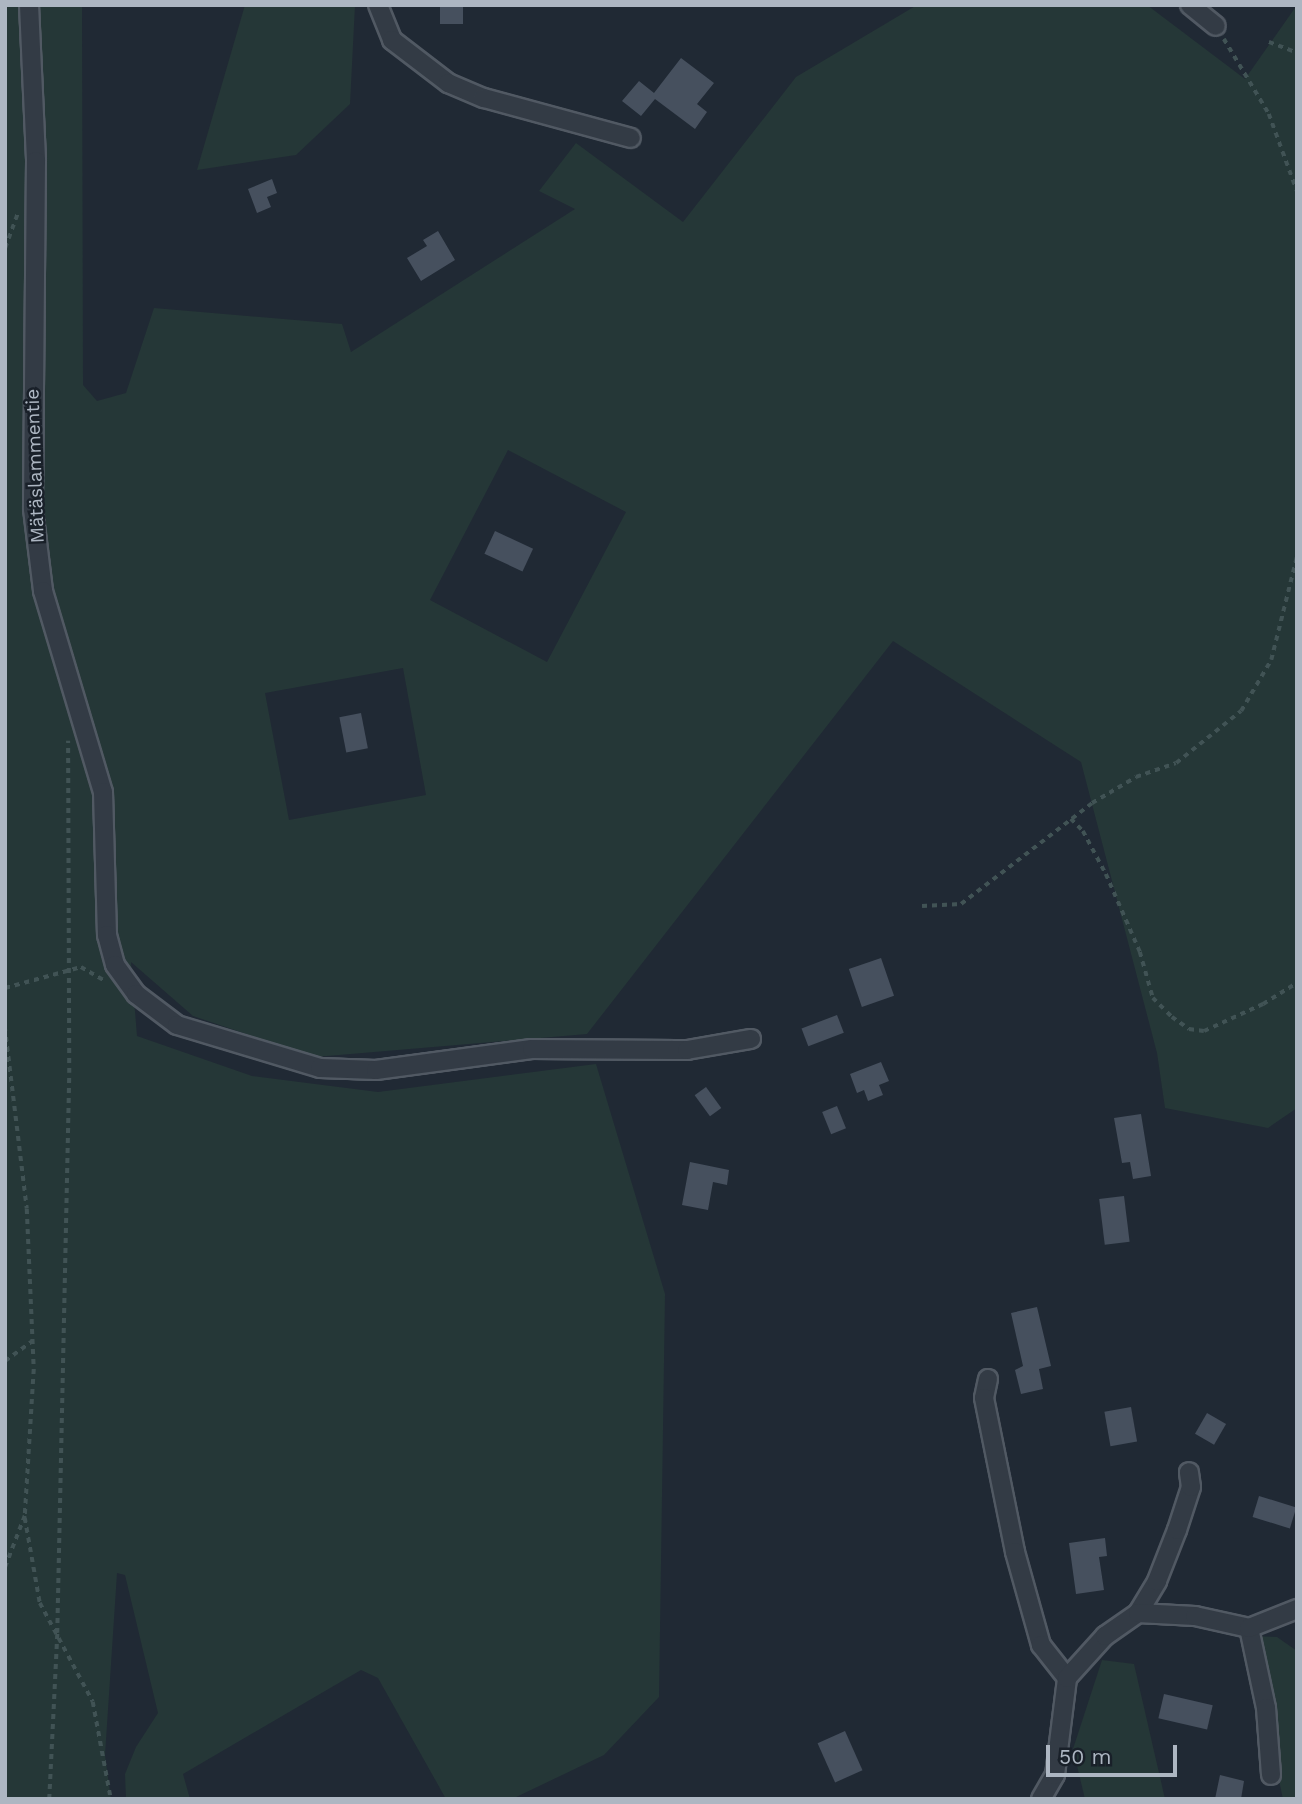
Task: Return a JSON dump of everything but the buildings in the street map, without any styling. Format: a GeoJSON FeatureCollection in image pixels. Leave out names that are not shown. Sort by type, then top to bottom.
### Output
{"type":"FeatureCollection","features":[{"type":"Feature","properties":{"kind":"street","name":"Mätäslammentie"},"geometry":{"type":"LineString","coordinates":[[29,5],[36,161],[33,509],[43,591],[103,792],[107,935],[115,965],[136,994],[177,1025],[320,1068],[376,1070],[532,1049],[687,1050],[751,1038]]}},
{"type":"Feature","properties":{"kind":"street"},"geometry":{"type":"LineString","coordinates":[[378,5],[392,40],[448,83],[484,98],[631,138]]}},
{"type":"Feature","properties":{"kind":"street"},"geometry":{"type":"LineString","coordinates":[[1190,5],[1216,26]]}},
{"type":"Feature","properties":{"kind":"street"},"geometry":{"type":"LineString","coordinates":[[989,1379],[984,1398],[1014,1552],[1041,1646],[1067,1678]]}},
{"type":"Feature","properties":{"kind":"street"},"geometry":{"type":"LineString","coordinates":[[1041,1799],[1055,1775],[1067,1678],[1105,1636],[1138,1613],[1157,1581],[1191,1487],[1189,1472]]}},
{"type":"Feature","properties":{"kind":"street"},"geometry":{"type":"LineString","coordinates":[[1138,1613],[1195,1616],[1249,1628],[1297,1609]]}},
{"type":"Feature","properties":{"kind":"street"},"geometry":{"type":"LineString","coordinates":[[1249,1628],[1266,1708],[1270,1775]]}},
{"type":"Feature","properties":{"kind":"path"},"geometry":{"type":"LineString","coordinates":[[1216,26],[1269,114],[1297,191]]}},
{"type":"Feature","properties":{"kind":"path"},"geometry":{"type":"LineString","coordinates":[[1269,42],[1297,53]]}},
{"type":"Feature","properties":{"kind":"path"},"geometry":{"type":"LineString","coordinates":[[922,906],[961,904],[1071,819],[1136,776],[1176,763],[1241,711],[1271,660],[1297,556]]}},
{"type":"Feature","properties":{"kind":"path"},"geometry":{"type":"LineString","coordinates":[[49,1799],[57,1633],[70,972],[68,733]]}},
{"type":"Feature","properties":{"kind":"path"},"geometry":{"type":"LineString","coordinates":[[1071,819],[1083,831],[1106,874],[1140,952],[1153,998],[1171,1017],[1189,1029],[1204,1031],[1255,1008],[1297,982]]}},
{"type":"Feature","properties":{"kind":"path"},"geometry":{"type":"LineString","coordinates":[[5,988],[70,972]]}},
{"type":"Feature","properties":{"kind":"path"},"geometry":{"type":"LineString","coordinates":[[5,1027],[27,1209],[33,1341],[24,1516],[40,1603],[93,1702],[111,1799]]}},
{"type":"Feature","properties":{"kind":"path"},"geometry":{"type":"LineString","coordinates":[[5,1361],[33,1341]]}},
{"type":"Feature","properties":{"kind":"path"},"geometry":{"type":"LineString","coordinates":[[5,1569],[24,1516]]}},
{"type":"Feature","properties":{"kind":"shaded area"},"geometry":{"type":"Polygon","coordinates":[[[5,5],[82,5],[83,385],[97,401],[126,393],[154,308],[342,324],[351,352],[575,209],[539,191],[576,143],[683,222],[796,77],[917,5],[1147,5],[1245,79],[1297,5],[1297,1108],[1268,1128],[1165,1108],[1157,1053],[1081,762],[893,641],[587,1034],[315,1057],[193,1016],[131,962],[137,1036],[252,1076],[378,1092],[596,1064],[665,1294],[659,1697],[604,1755],[512,1799],[446,1799],[378,1678],[361,1670],[183,1774],[190,1799],[126,1799],[125,1774],[136,1747],[158,1713],[125,1575],[117,1573],[105,1755],[111,1799],[5,1799],[5,5]],[[508,450],[430,600],[547,662],[626,512],[508,450]],[[403,668],[265,693],[289,820],[426,795],[403,668]]]}},
{"type":"Feature","properties":{"kind":"shaded area"},"geometry":{"type":"Polygon","coordinates":[[[245,5],[355,5],[350,104],[296,155],[197,170],[245,5]]]}},
{"type":"Feature","properties":{"kind":"shaded area"},"geometry":{"type":"Polygon","coordinates":[[[1248,1636],[1277,1637],[1297,1651],[1297,1799],[1283,1799],[1248,1636]]]}},
{"type":"Feature","properties":{"kind":"shaded area"},"geometry":{"type":"Polygon","coordinates":[[[1102,1660],[1134,1664],[1165,1799],[1085,1799],[1073,1749],[1102,1660]]]}}]}
